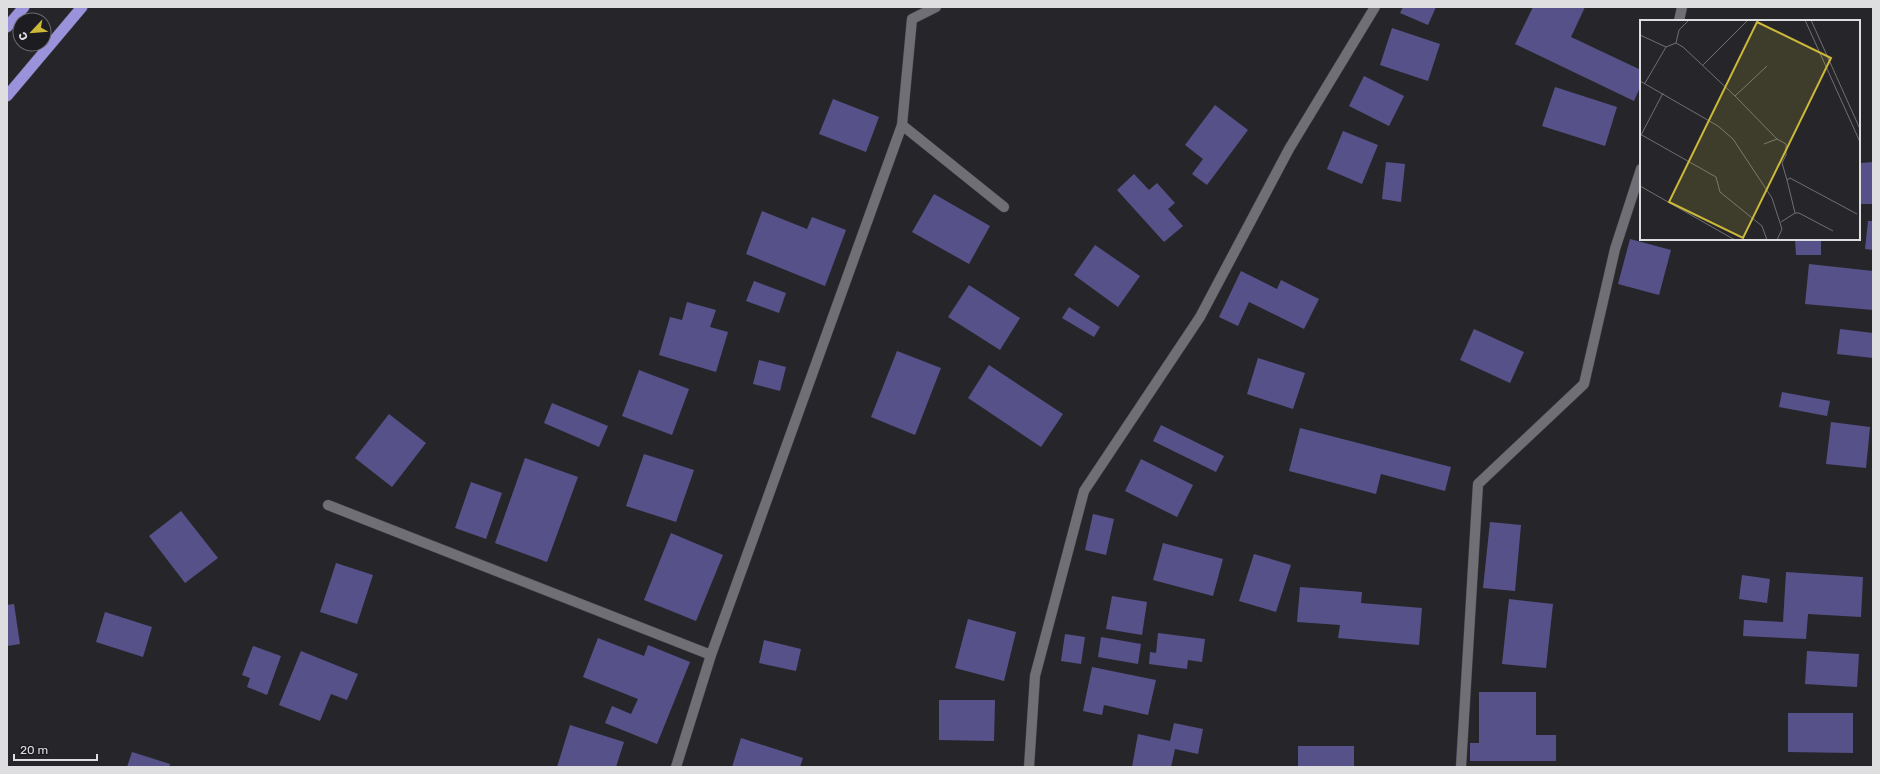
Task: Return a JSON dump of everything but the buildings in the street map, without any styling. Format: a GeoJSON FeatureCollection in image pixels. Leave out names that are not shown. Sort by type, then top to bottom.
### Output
{"type":"FeatureCollection","features":[{"type":"Feature","properties":{"kind":"highway"},"geometry":{"type":"LineString","coordinates":[[7,27],[24,7]]}},
{"type":"Feature","properties":{"kind":"highway"},"geometry":{"type":"LineString","coordinates":[[7,96],[82,7]]}},
{"type":"Feature","properties":{"kind":"street"},"geometry":{"type":"LineString","coordinates":[[676,767],[711,655],[902,125],[912,19],[936,7]]}},
{"type":"Feature","properties":{"kind":"street"},"geometry":{"type":"LineString","coordinates":[[1028,767],[1035,676],[1084,491],[1200,317],[1289,149],[1375,7]]}},
{"type":"Feature","properties":{"kind":"street"},"geometry":{"type":"LineString","coordinates":[[1679,20],[1682,7]]}},
{"type":"Feature","properties":{"kind":"street"},"geometry":{"type":"LineString","coordinates":[[902,125],[1004,207]]}},
{"type":"Feature","properties":{"kind":"street"},"geometry":{"type":"LineString","coordinates":[[1461,767],[1478,484],[1584,384],[1615,249],[1640,172]]}},
{"type":"Feature","properties":{"kind":"street"},"geometry":{"type":"LineString","coordinates":[[328,505],[711,655]]}}]}
